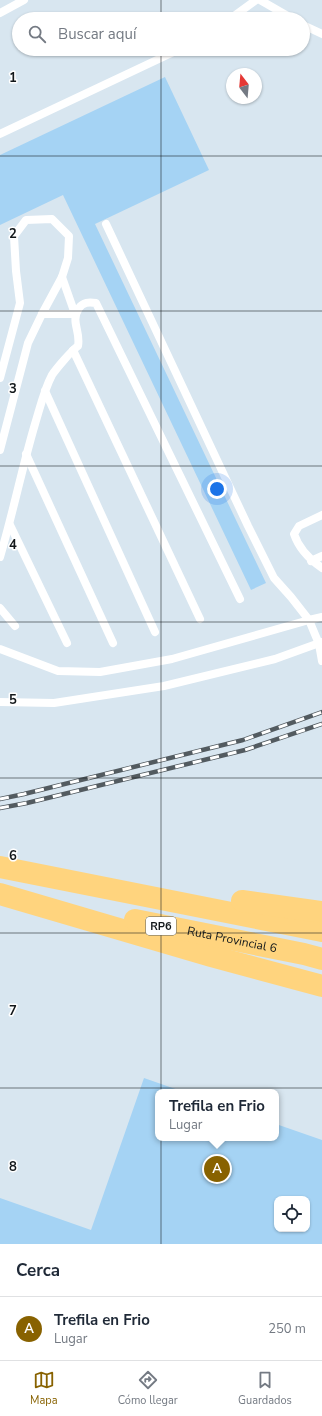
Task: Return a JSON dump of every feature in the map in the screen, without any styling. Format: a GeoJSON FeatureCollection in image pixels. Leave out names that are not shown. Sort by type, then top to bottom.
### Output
{"type":"FeatureCollection","features":[{"type":"Feature","properties":{"kind":"highway"},"geometry":{"type":"LineString","coordinates":[[2,868],[322,912]]}},
{"type":"Feature","properties":{"kind":"highway","name":"RP6"},"geometry":{"type":"LineString","coordinates":[[2,868],[322,931]]}},
{"type":"Feature","properties":{"kind":"highway"},"geometry":{"type":"LineString","coordinates":[[0,894],[211,956],[322,986]]}},
{"type":"Feature","properties":{"kind":"highway","name":"Ruta Provincial 6"},"geometry":{"type":"LineString","coordinates":[[0,894],[304,954],[322,959]]}},
{"type":"Feature","properties":{"kind":"lane"},"geometry":{"type":"LineString","coordinates":[[0,13],[24,0]]}},
{"type":"Feature","properties":{"kind":"lane"},"geometry":{"type":"LineString","coordinates":[[240,12],[256,0]]}},
{"type":"Feature","properties":{"kind":"lane"},"geometry":{"type":"LineString","coordinates":[[260,0],[281,12]]}},
{"type":"Feature","properties":{"kind":"lane"},"geometry":{"type":"LineString","coordinates":[[310,28],[322,34]]}},
{"type":"Feature","properties":{"kind":"lane"},"geometry":{"type":"LineString","coordinates":[[0,134],[165,56]]}},
{"type":"Feature","properties":{"kind":"lane"},"geometry":{"type":"LineString","coordinates":[[0,378],[20,303],[14,236],[26,220],[52,219],[70,236],[68,258],[62,277],[28,344],[0,450]]}},
{"type":"Feature","properties":{"kind":"lane"},"geometry":{"type":"LineString","coordinates":[[106,224],[244,519],[270,571],[274,578],[309,620],[321,643],[322,661]]}},
{"type":"Feature","properties":{"kind":"lane"},"geometry":{"type":"LineString","coordinates":[[0,557],[10,525],[26,454],[45,391],[53,374],[78,346],[80,338],[75,322],[75,314],[62,277]]}},
{"type":"Feature","properties":{"kind":"lane"},"geometry":{"type":"LineString","coordinates":[[75,314],[81,305],[89,302],[96,303],[240,599]]}},
{"type":"Feature","properties":{"kind":"lane"},"geometry":{"type":"LineString","coordinates":[[42,314],[75,314]]}},
{"type":"Feature","properties":{"kind":"lane"},"geometry":{"type":"LineString","coordinates":[[73,350],[200,619]]}},
{"type":"Feature","properties":{"kind":"lane"},"geometry":{"type":"LineString","coordinates":[[45,391],[155,632]]}},
{"type":"Feature","properties":{"kind":"lane"},"geometry":{"type":"LineString","coordinates":[[26,454],[113,643]]}},
{"type":"Feature","properties":{"kind":"lane"},"geometry":{"type":"LineString","coordinates":[[322,515],[299,526],[294,534],[297,544],[311,561],[322,568]]}},
{"type":"Feature","properties":{"kind":"lane"},"geometry":{"type":"LineString","coordinates":[[10,525],[67,643]]}},
{"type":"Feature","properties":{"kind":"lane"},"geometry":{"type":"LineString","coordinates":[[311,561],[322,556]]}},
{"type":"Feature","properties":{"kind":"lane"},"geometry":{"type":"LineString","coordinates":[[0,608],[16,626]]}},
{"type":"Feature","properties":{"kind":"lane"},"geometry":{"type":"LineString","coordinates":[[0,649],[58,671],[100,672],[172,659],[322,617]]}},
{"type":"Feature","properties":{"kind":"lane"},"geometry":{"type":"LineString","coordinates":[[0,702],[54,703],[164,686],[274,659],[321,643]]}},
{"type":"Feature","properties":{"kind":"building"},"geometry":{"type":"Polygon","coordinates":[[[165,77],[209,170],[95,224],[266,583],[251,590],[63,195],[0,225],[0,155],[165,77]]]}},
{"type":"Feature","properties":{"kind":"building"},"geometry":{"type":"Polygon","coordinates":[[[144,1078],[175,1089],[155,1089],[155,1141],[279,1141],[279,1125],[322,1140],[322,1244],[0,1244],[0,1198],[91,1230],[144,1078]]]}},
{"type":"Feature","properties":{"kind":"railway"},"geometry":{"type":"LineString","coordinates":[[0,799],[243,740],[322,712]]}},
{"type":"Feature","properties":{"kind":"railway"},"geometry":{"type":"LineString","coordinates":[[0,808],[27,803],[245,750],[322,724]]}},
{"type":"Feature","properties":{"kind":"place","name":"Trefila en Frio"},"geometry":{"type":"Point","coordinates":[217,1169]}}]}
